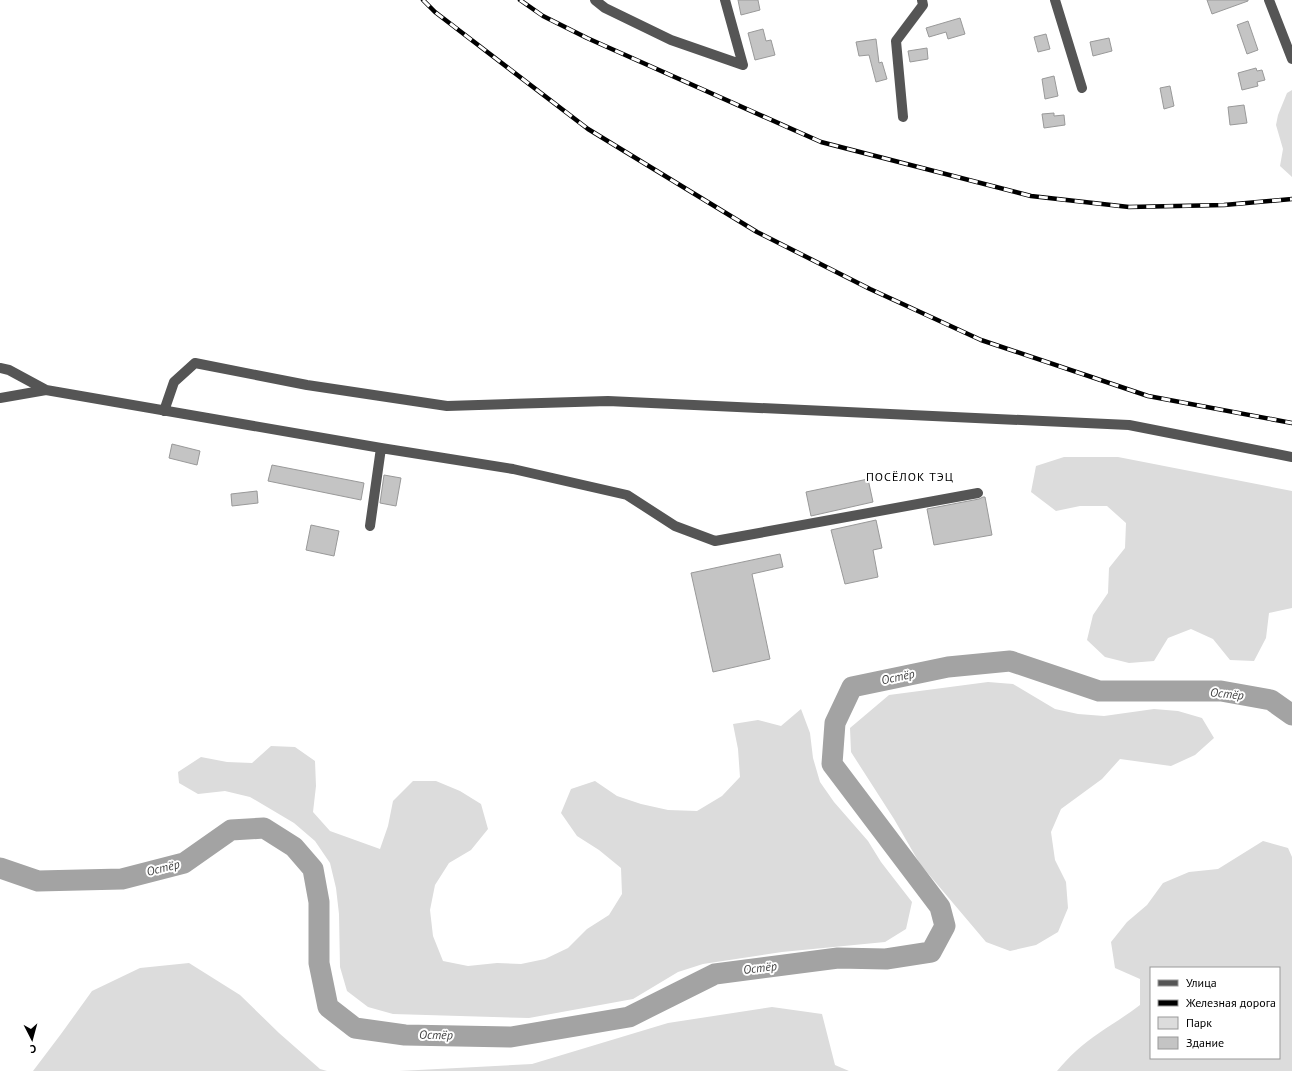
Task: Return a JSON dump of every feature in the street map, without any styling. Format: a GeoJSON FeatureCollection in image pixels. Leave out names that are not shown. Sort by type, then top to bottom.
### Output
{"type":"FeatureCollection","features":[{"type":"Feature","properties":{"kind":"street"},"geometry":{"type":"LineString","coordinates":[[595,0],[605,8],[671,40],[743,65],[725,0]]}},
{"type":"Feature","properties":{"kind":"street"},"geometry":{"type":"LineString","coordinates":[[903,117],[896,41],[922,5],[922,0]]}},
{"type":"Feature","properties":{"kind":"street"},"geometry":{"type":"LineString","coordinates":[[1055,0],[1082,88]]}},
{"type":"Feature","properties":{"kind":"street"},"geometry":{"type":"LineString","coordinates":[[1269,0],[1292,59]]}},
{"type":"Feature","properties":{"kind":"street"},"geometry":{"type":"LineString","coordinates":[[164,410],[174,382],[195,363],[307,385],[447,406],[608,401],[1129,426],[1292,457]]}},
{"type":"Feature","properties":{"kind":"street"},"geometry":{"type":"LineString","coordinates":[[0,368],[9,370],[46,390],[513,470],[627,495],[675,526],[715,541],[978,493]]}},
{"type":"Feature","properties":{"kind":"street"},"geometry":{"type":"LineString","coordinates":[[0,398],[46,390]]}},
{"type":"Feature","properties":{"kind":"street"},"geometry":{"type":"LineString","coordinates":[[370,526],[381,448]]}},
{"type":"Feature","properties":{"kind":"green space"},"geometry":{"type":"Polygon","coordinates":[[[1292,90],[1292,177],[1280,166],[1283,149],[1276,125],[1278,115],[1287,93],[1292,90]]]}},
{"type":"Feature","properties":{"kind":"green space"},"geometry":{"type":"Polygon","coordinates":[[[1064,457],[1118,457],[1292,491],[1292,608],[1269,613],[1266,638],[1254,661],[1230,660],[1213,639],[1191,629],[1168,638],[1154,661],[1129,663],[1105,657],[1087,640],[1093,615],[1108,593],[1109,568],[1125,548],[1126,523],[1107,506],[1080,506],[1056,511],[1031,492],[1036,466],[1064,457]]]}},
{"type":"Feature","properties":{"kind":"green space"},"geometry":{"type":"Polygon","coordinates":[[[988,682],[1013,684],[1055,709],[1078,714],[1104,716],[1154,709],[1178,711],[1202,718],[1214,738],[1195,755],[1171,766],[1120,759],[1102,779],[1061,809],[1051,832],[1055,860],[1066,882],[1068,908],[1058,932],[1036,945],[1010,951],[986,942],[920,864],[894,819],[851,752],[850,728],[889,695],[988,682]]]}},
{"type":"Feature","properties":{"kind":"green space"},"geometry":{"type":"Polygon","coordinates":[[[801,709],[810,733],[813,758],[820,782],[834,802],[868,841],[881,862],[912,902],[906,929],[885,942],[782,952],[703,964],[678,972],[633,999],[529,1018],[393,1014],[368,1007],[347,991],[340,967],[339,914],[336,888],[330,863],[315,841],[294,823],[250,797],[225,791],[198,794],[179,783],[178,772],[201,757],[227,762],[252,763],[271,746],[295,747],[315,761],[316,786],[313,812],[330,831],[380,849],[388,826],[393,801],[413,781],[436,781],[460,791],[481,804],[488,829],[471,850],[449,863],[435,885],[430,910],[433,936],[443,961],[468,966],[497,963],[521,964],[545,959],[568,948],[587,929],[609,915],[622,894],[621,868],[599,850],[577,836],[561,813],[571,789],[595,781],[617,796],[641,804],[668,810],[697,811],[722,796],[740,777],[738,749],[733,724],[758,720],[781,726],[801,709]]]}},
{"type":"Feature","properties":{"kind":"green space"},"geometry":{"type":"Polygon","coordinates":[[[1263,841],[1288,848],[1292,857],[1292,1071],[1057,1071],[1084,1045],[1140,1005],[1140,979],[1115,968],[1111,942],[1127,922],[1147,905],[1163,883],[1189,872],[1218,869],[1263,841]]]}},
{"type":"Feature","properties":{"kind":"green space"},"geometry":{"type":"Polygon","coordinates":[[[189,963],[240,995],[279,1033],[320,1069],[327,1071],[33,1071],[92,991],[140,968],[189,963]]]}},
{"type":"Feature","properties":{"kind":"green space"},"geometry":{"type":"Polygon","coordinates":[[[772,1007],[822,1014],[835,1065],[849,1071],[399,1071],[532,1064],[668,1023],[772,1007]]]}},
{"type":"Feature","properties":{"kind":"building"},"geometry":{"type":"Polygon","coordinates":[[[738,0],[758,0],[760,10],[741,15],[738,0]]]}},
{"type":"Feature","properties":{"kind":"building"},"geometry":{"type":"Polygon","coordinates":[[[1207,0],[1248,0],[1248,1],[1212,14],[1207,0]]]}},
{"type":"Feature","properties":{"kind":"building"},"geometry":{"type":"Polygon","coordinates":[[[960,18],[965,34],[948,39],[946,32],[929,37],[926,28],[960,18]]]}},
{"type":"Feature","properties":{"kind":"building"},"geometry":{"type":"Polygon","coordinates":[[[1248,21],[1258,50],[1247,54],[1237,25],[1248,21]]]}},
{"type":"Feature","properties":{"kind":"building"},"geometry":{"type":"Polygon","coordinates":[[[763,29],[766,41],[771,40],[775,55],[755,60],[748,33],[763,29]]]}},
{"type":"Feature","properties":{"kind":"building"},"geometry":{"type":"Polygon","coordinates":[[[1046,34],[1050,49],[1038,52],[1034,37],[1046,34]]]}},
{"type":"Feature","properties":{"kind":"building"},"geometry":{"type":"Polygon","coordinates":[[[1109,38],[1112,51],[1093,56],[1090,42],[1109,38]]]}},
{"type":"Feature","properties":{"kind":"building"},"geometry":{"type":"Polygon","coordinates":[[[876,39],[879,63],[882,62],[887,79],[876,82],[869,55],[859,56],[856,42],[876,39]]]}},
{"type":"Feature","properties":{"kind":"building"},"geometry":{"type":"Polygon","coordinates":[[[927,48],[928,59],[910,62],[908,51],[927,48]]]}},
{"type":"Feature","properties":{"kind":"building"},"geometry":{"type":"Polygon","coordinates":[[[1256,68],[1257,71],[1262,70],[1265,80],[1257,82],[1258,86],[1242,90],[1238,73],[1256,68]]]}},
{"type":"Feature","properties":{"kind":"building"},"geometry":{"type":"Polygon","coordinates":[[[1054,76],[1058,96],[1045,99],[1042,79],[1054,76]]]}},
{"type":"Feature","properties":{"kind":"building"},"geometry":{"type":"Polygon","coordinates":[[[1170,86],[1174,106],[1164,109],[1160,88],[1170,86]]]}},
{"type":"Feature","properties":{"kind":"building"},"geometry":{"type":"Polygon","coordinates":[[[1244,105],[1247,123],[1230,125],[1228,107],[1244,105]]]}},
{"type":"Feature","properties":{"kind":"building"},"geometry":{"type":"Polygon","coordinates":[[[1054,113],[1054,116],[1064,115],[1065,125],[1044,128],[1042,114],[1054,113]]]}},
{"type":"Feature","properties":{"kind":"building"},"geometry":{"type":"Polygon","coordinates":[[[172,444],[200,451],[197,465],[169,458],[172,444]]]}},
{"type":"Feature","properties":{"kind":"building"},"geometry":{"type":"Polygon","coordinates":[[[272,465],[364,483],[361,500],[268,481],[272,465]]]}},
{"type":"Feature","properties":{"kind":"building"},"geometry":{"type":"Polygon","coordinates":[[[384,475],[401,478],[396,506],[380,503],[384,475]]]}},
{"type":"Feature","properties":{"kind":"building"},"geometry":{"type":"Polygon","coordinates":[[[868,479],[873,502],[811,516],[806,492],[868,479]]]}},
{"type":"Feature","properties":{"kind":"building"},"geometry":{"type":"Polygon","coordinates":[[[257,491],[258,503],[232,506],[231,494],[257,491]]]}},
{"type":"Feature","properties":{"kind":"building"},"geometry":{"type":"Polygon","coordinates":[[[985,497],[992,535],[934,545],[927,509],[985,497]]]}},
{"type":"Feature","properties":{"kind":"building"},"geometry":{"type":"Polygon","coordinates":[[[876,520],[882,548],[873,550],[878,577],[845,584],[831,530],[876,520]]]}},
{"type":"Feature","properties":{"kind":"building"},"geometry":{"type":"Polygon","coordinates":[[[311,525],[339,531],[334,556],[306,550],[311,525]]]}},
{"type":"Feature","properties":{"kind":"building"},"geometry":{"type":"Polygon","coordinates":[[[780,554],[783,567],[752,574],[770,659],[713,672],[691,573],[780,554]]]}},
{"type":"Feature","properties":{"kind":"waterway","name":"Остёр"},"geometry":{"type":"LineString","coordinates":[[0,868],[38,881],[122,879],[184,863],[231,830],[264,828],[294,847],[313,869],[319,902],[319,963],[328,1007],[355,1028],[405,1035],[511,1037],[629,1017],[715,974],[838,958],[886,959],[931,952],[945,926],[940,907],[832,764],[835,723],[852,687],[948,667],[1010,661],[1099,691],[1221,691],[1271,700],[1292,715]]}},
{"type":"Feature","properties":{"kind":"railway"},"geometry":{"type":"LineString","coordinates":[[423,0],[435,12],[588,129],[757,232],[870,289],[981,340],[1148,396],[1292,423]]}},
{"type":"Feature","properties":{"kind":"railway"},"geometry":{"type":"LineString","coordinates":[[520,0],[543,16],[587,38],[821,142],[1031,196],[1129,207],[1224,205],[1292,199]]}},
{"type":"Feature","properties":{"kind":"district","name":"ПОСЁЛОК ТЭЦ"},"geometry":{"type":"Point","coordinates":[910,477]}}]}
